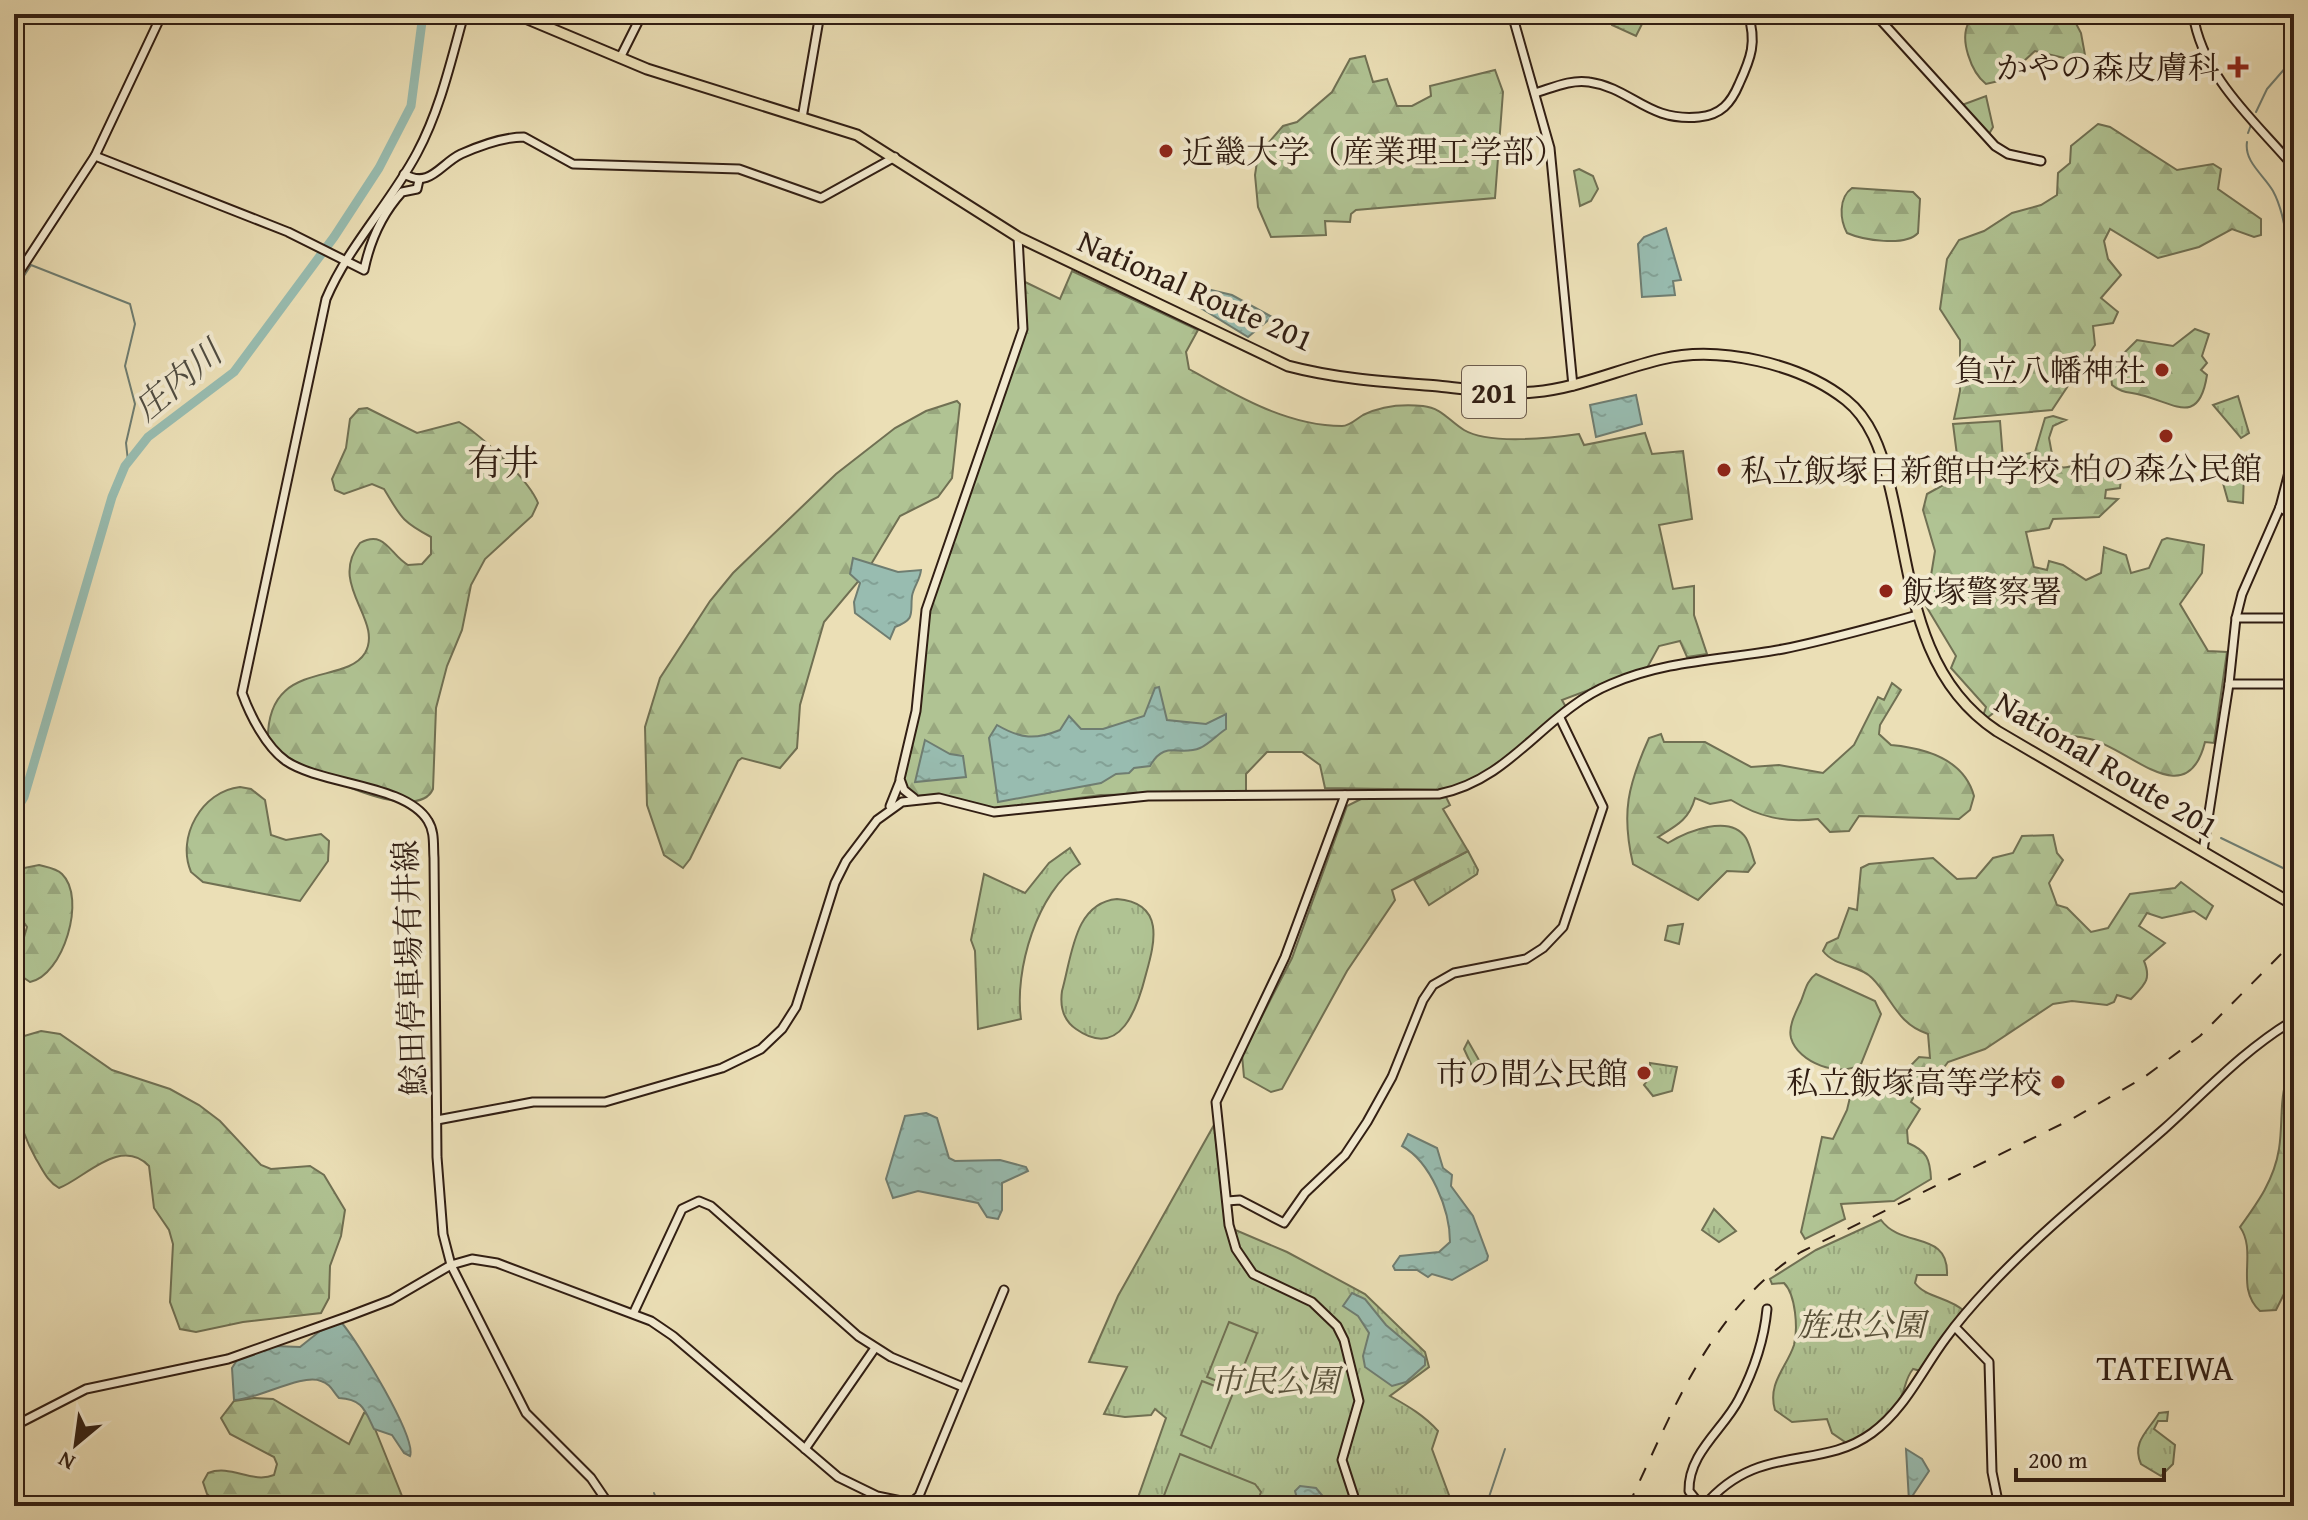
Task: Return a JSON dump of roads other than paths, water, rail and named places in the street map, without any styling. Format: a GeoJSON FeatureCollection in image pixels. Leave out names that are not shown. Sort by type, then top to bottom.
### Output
{"type":"FeatureCollection","features":[{"type":"Feature","properties":{"kind":"highway","name":"National Route 201"},"geometry":{"type":"LineString","coordinates":[[516,14],[620,58],[857,135],[1018,237],[1288,366],[1336,377],[1533,393],[1573,386],[1662,359],[1697,354],[1768,363],[1809,376],[1851,403],[1881,453],[1918,615],[1942,677],[1973,715],[2294,905]]}},
{"type":"Feature","properties":{"kind":"street"},"geometry":{"type":"LineString","coordinates":[[14,280],[95,156],[162,14]]}},
{"type":"Feature","properties":{"kind":"street","name":"鯰田停車場有井線"},"geometry":{"type":"LineString","coordinates":[[464,14],[435,116],[404,174],[345,260],[326,299],[242,693],[259,727],[287,761],[407,803],[428,821],[433,832],[440,1209],[451,1265],[526,1413],[591,1478],[610,1506]]}},
{"type":"Feature","properties":{"kind":"street"},"geometry":{"type":"LineString","coordinates":[[620,58],[642,14]]}},
{"type":"Feature","properties":{"kind":"street"},"geometry":{"type":"LineString","coordinates":[[802,118],[820,14]]}},
{"type":"Feature","properties":{"kind":"street"},"geometry":{"type":"LineString","coordinates":[[1512,14],[1550,148],[1573,386]]}},
{"type":"Feature","properties":{"kind":"street"},"geometry":{"type":"LineString","coordinates":[[1535,93],[1589,82],[1664,116],[1678,118],[1716,113],[1733,97],[1752,57],[1754,38],[1748,14]]}},
{"type":"Feature","properties":{"kind":"street"},"geometry":{"type":"LineString","coordinates":[[1875,14],[1995,146],[2008,154],[2041,161]]}},
{"type":"Feature","properties":{"kind":"street"},"geometry":{"type":"LineString","coordinates":[[2193,14],[2204,51],[2217,76],[2294,167]]}},
{"type":"Feature","properties":{"kind":"street"},"geometry":{"type":"LineString","coordinates":[[404,174],[419,180],[436,173],[459,155],[517,137],[529,139],[573,164],[739,169],[821,198],[895,157]]}},
{"type":"Feature","properties":{"kind":"street"},"geometry":{"type":"LineString","coordinates":[[95,156],[314,244],[364,270],[371,240],[381,221],[402,192],[417,189],[419,180]]}},
{"type":"Feature","properties":{"kind":"street"},"geometry":{"type":"LineString","coordinates":[[437,1120],[533,1102],[605,1102],[722,1068],[761,1049],[782,1029],[796,1007],[835,883],[846,861],[889,808],[900,779],[916,711],[926,610],[934,578],[1023,329],[1018,237]]}},
{"type":"Feature","properties":{"kind":"street"},"geometry":{"type":"LineString","coordinates":[[2203,851],[2236,618],[2242,594],[2280,507],[2294,453]]}},
{"type":"Feature","properties":{"kind":"street"},"geometry":{"type":"LineString","coordinates":[[2280,507],[2294,506]]}},
{"type":"Feature","properties":{"kind":"street"},"geometry":{"type":"LineString","coordinates":[[2280,507],[2294,517]]}},
{"type":"Feature","properties":{"kind":"street"},"geometry":{"type":"LineString","coordinates":[[889,808],[914,798],[939,798],[994,812],[1102,798],[1439,794],[1461,789],[1499,768],[1591,693],[1670,663],[1780,649],[1918,615]]}},
{"type":"Feature","properties":{"kind":"street"},"geometry":{"type":"LineString","coordinates":[[2236,618],[2294,618]]}},
{"type":"Feature","properties":{"kind":"street"},"geometry":{"type":"LineString","coordinates":[[2229,684],[2294,684]]}},
{"type":"Feature","properties":{"kind":"street"},"geometry":{"type":"LineString","coordinates":[[1227,1201],[1244,1201],[1284,1223],[1305,1193],[1345,1155],[1367,1122],[1392,1077],[1423,1000],[1433,985],[1454,973],[1526,959],[1543,948],[1563,927],[1603,807],[1560,718]]}},
{"type":"Feature","properties":{"kind":"street"},"geometry":{"type":"LineString","coordinates":[[900,779],[904,790],[914,798]]}},
{"type":"Feature","properties":{"kind":"street"},"geometry":{"type":"LineString","coordinates":[[1345,795],[1285,957],[1216,1102],[1232,1238],[1248,1269],[1260,1278],[1312,1302],[1341,1333],[1358,1393],[1357,1413],[1342,1460],[1357,1506]]}},
{"type":"Feature","properties":{"kind":"street"},"geometry":{"type":"LineString","coordinates":[[1767,1309],[1765,1337],[1739,1399],[1707,1442],[1692,1473],[1689,1491],[1703,1506],[1734,1478],[1754,1469],[1847,1447],[1873,1433],[1910,1392],[1955,1327],[2015,1261],[2235,1065],[2294,1020]]}},
{"type":"Feature","properties":{"kind":"street"},"geometry":{"type":"LineString","coordinates":[[634,1312],[682,1209],[699,1201],[711,1206],[875,1348],[963,1387]]}},
{"type":"Feature","properties":{"kind":"street"},"geometry":{"type":"LineString","coordinates":[[14,1426],[86,1389],[228,1359],[349,1316],[391,1300],[451,1265],[472,1259],[490,1261],[634,1312],[673,1336],[838,1477],[861,1490],[915,1502],[1004,1290]]}},
{"type":"Feature","properties":{"kind":"street"},"geometry":{"type":"LineString","coordinates":[[1955,1327],[1989,1362],[1992,1472],[1999,1506]]}},
{"type":"Feature","properties":{"kind":"street"},"geometry":{"type":"LineString","coordinates":[[805,1449],[875,1348]]}},
{"type":"Feature","properties":{"kind":"water"},"geometry":{"type":"Polygon","coordinates":[[[1666,228],[1681,280],[1673,281],[1675,295],[1642,297],[1638,244],[1644,237],[1666,228]]]}},
{"type":"Feature","properties":{"kind":"water"},"geometry":{"type":"Polygon","coordinates":[[[1194,286],[1232,295],[1272,317],[1248,337],[1196,305],[1190,293],[1194,286]]]}},
{"type":"Feature","properties":{"kind":"water"},"geometry":{"type":"Polygon","coordinates":[[[1636,395],[1642,424],[1596,437],[1590,405],[1636,395]]]}},
{"type":"Feature","properties":{"kind":"water"},"geometry":{"type":"Polygon","coordinates":[[[853,558],[898,572],[921,570],[912,596],[911,615],[895,627],[890,639],[855,613],[854,602],[860,583],[850,574],[853,558]]]}},
{"type":"Feature","properties":{"kind":"water"},"geometry":{"type":"Polygon","coordinates":[[[1159,687],[1167,720],[1206,724],[1226,714],[1226,729],[1200,748],[1161,753],[1150,766],[1116,774],[1101,783],[998,802],[989,738],[997,725],[1013,733],[1035,737],[1060,730],[1069,716],[1081,729],[1103,729],[1144,716],[1155,688],[1159,687]]]}},
{"type":"Feature","properties":{"kind":"water"},"geometry":{"type":"Polygon","coordinates":[[[925,740],[950,754],[963,756],[966,777],[915,782],[925,740]]]}},
{"type":"Feature","properties":{"kind":"water"},"geometry":{"type":"Polygon","coordinates":[[[926,1113],[937,1118],[949,1158],[955,1161],[1000,1160],[1026,1167],[1028,1171],[1002,1183],[1002,1210],[998,1219],[987,1217],[978,1203],[918,1191],[893,1198],[886,1179],[905,1116],[926,1113]]]}},
{"type":"Feature","properties":{"kind":"water"},"geometry":{"type":"Polygon","coordinates":[[[1408,1134],[1437,1148],[1443,1168],[1452,1175],[1451,1186],[1473,1216],[1488,1256],[1487,1260],[1452,1280],[1432,1274],[1428,1277],[1417,1270],[1395,1270],[1393,1266],[1400,1256],[1439,1252],[1450,1242],[1447,1216],[1437,1188],[1422,1163],[1402,1146],[1408,1134]]]}},
{"type":"Feature","properties":{"kind":"water"},"geometry":{"type":"Polygon","coordinates":[[[1352,1293],[1365,1299],[1386,1325],[1425,1358],[1425,1365],[1406,1382],[1392,1386],[1365,1367],[1363,1356],[1369,1333],[1358,1316],[1343,1306],[1352,1293]]]}},
{"type":"Feature","properties":{"kind":"water"},"geometry":{"type":"Polygon","coordinates":[[[341,1322],[360,1348],[395,1410],[410,1446],[410,1456],[404,1453],[392,1435],[374,1429],[358,1404],[339,1398],[330,1386],[321,1381],[291,1383],[234,1400],[232,1368],[237,1360],[274,1346],[300,1347],[320,1331],[341,1322]]]}},
{"type":"Feature","properties":{"kind":"water"},"geometry":{"type":"Polygon","coordinates":[[[1906,1449],[1922,1459],[1929,1471],[1909,1501],[1906,1449]]]}},
{"type":"Feature","properties":{"kind":"water"},"geometry":{"type":"Polygon","coordinates":[[[1300,1486],[1316,1488],[1331,1506],[1299,1506],[1295,1491],[1300,1486]]]}},
{"type":"Feature","properties":{"kind":"waterway","name":"庄内川"},"geometry":{"type":"LineString","coordinates":[[14,814],[24,797],[112,497],[125,466],[148,437],[234,372],[334,237],[379,168],[411,106],[423,14]]}},
{"type":"Feature","properties":{"kind":"waterway"},"geometry":{"type":"LineString","coordinates":[[2256,112],[2267,89],[2294,58]]}},
{"type":"Feature","properties":{"kind":"waterway"},"geometry":{"type":"LineString","coordinates":[[2248,133],[2251,125]]}},
{"type":"Feature","properties":{"kind":"waterway"},"geometry":{"type":"LineString","coordinates":[[2247,142],[2252,162],[2277,200],[2294,271]]}},
{"type":"Feature","properties":{"kind":"waterway"},"geometry":{"type":"LineString","coordinates":[[14,284],[18,285],[31,265],[130,304],[135,324],[125,366],[135,404],[126,443],[128,461]]}},
{"type":"Feature","properties":{"kind":"waterway"},"geometry":{"type":"LineString","coordinates":[[2221,838],[2285,869],[2290,890]]}},
{"type":"Feature","properties":{"kind":"waterway"},"geometry":{"type":"LineString","coordinates":[[2291,913],[2294,923]]}},
{"type":"Feature","properties":{"kind":"waterway"},"geometry":{"type":"LineString","coordinates":[[1486,1506],[1505,1449]]}},
{"type":"Feature","properties":{"kind":"waterway"},"geometry":{"type":"LineString","coordinates":[[654,1493],[659,1506]]}},
{"type":"Feature","properties":{"kind":"railway"},"geometry":{"type":"LineString","coordinates":[[1628,1506],[1697,1366],[1741,1303],[1769,1276],[1801,1252],[2072,1119],[2143,1078],[2200,1036],[2294,941]]}},
{"type":"Feature","properties":{"kind":"place","name":"かやの森皮膚科"},"geometry":{"type":"Point","coordinates":[2238,67]}},
{"type":"Feature","properties":{"kind":"place","name":"近畿大学（産業理工学部）"},"geometry":{"type":"Point","coordinates":[1166,151]}},
{"type":"Feature","properties":{"kind":"place","name":"負立八幡神社"},"geometry":{"type":"Point","coordinates":[2162,370]}},
{"type":"Feature","properties":{"kind":"place","name":"柏の森公民館"},"geometry":{"type":"Point","coordinates":[2166,436]}},
{"type":"Feature","properties":{"kind":"place","name":"私立飯塚日新館中学校"},"geometry":{"type":"Point","coordinates":[1724,470]}},
{"type":"Feature","properties":{"kind":"place","name":"飯塚警察署"},"geometry":{"type":"Point","coordinates":[1886,591]}},
{"type":"Feature","properties":{"kind":"place","name":"市の間公民館"},"geometry":{"type":"Point","coordinates":[1644,1073]}},
{"type":"Feature","properties":{"kind":"place","name":"私立飯塚高等学校"},"geometry":{"type":"Point","coordinates":[2058,1082]}},
{"type":"Feature","properties":{"kind":"district","name":"有井"},"geometry":{"type":"Point","coordinates":[503,461]}},
{"type":"Feature","properties":{"kind":"district","name":"TATEIWA"},"geometry":{"type":"Point","coordinates":[2165,1366]}},
{"type":"Feature","properties":{"kind":"park label","name":"旌忠公園"},"geometry":{"type":"Point","coordinates":[1861,1324]}},
{"type":"Feature","properties":{"kind":"park label","name":"市民公園"},"geometry":{"type":"Point","coordinates":[1275,1380]}}]}
